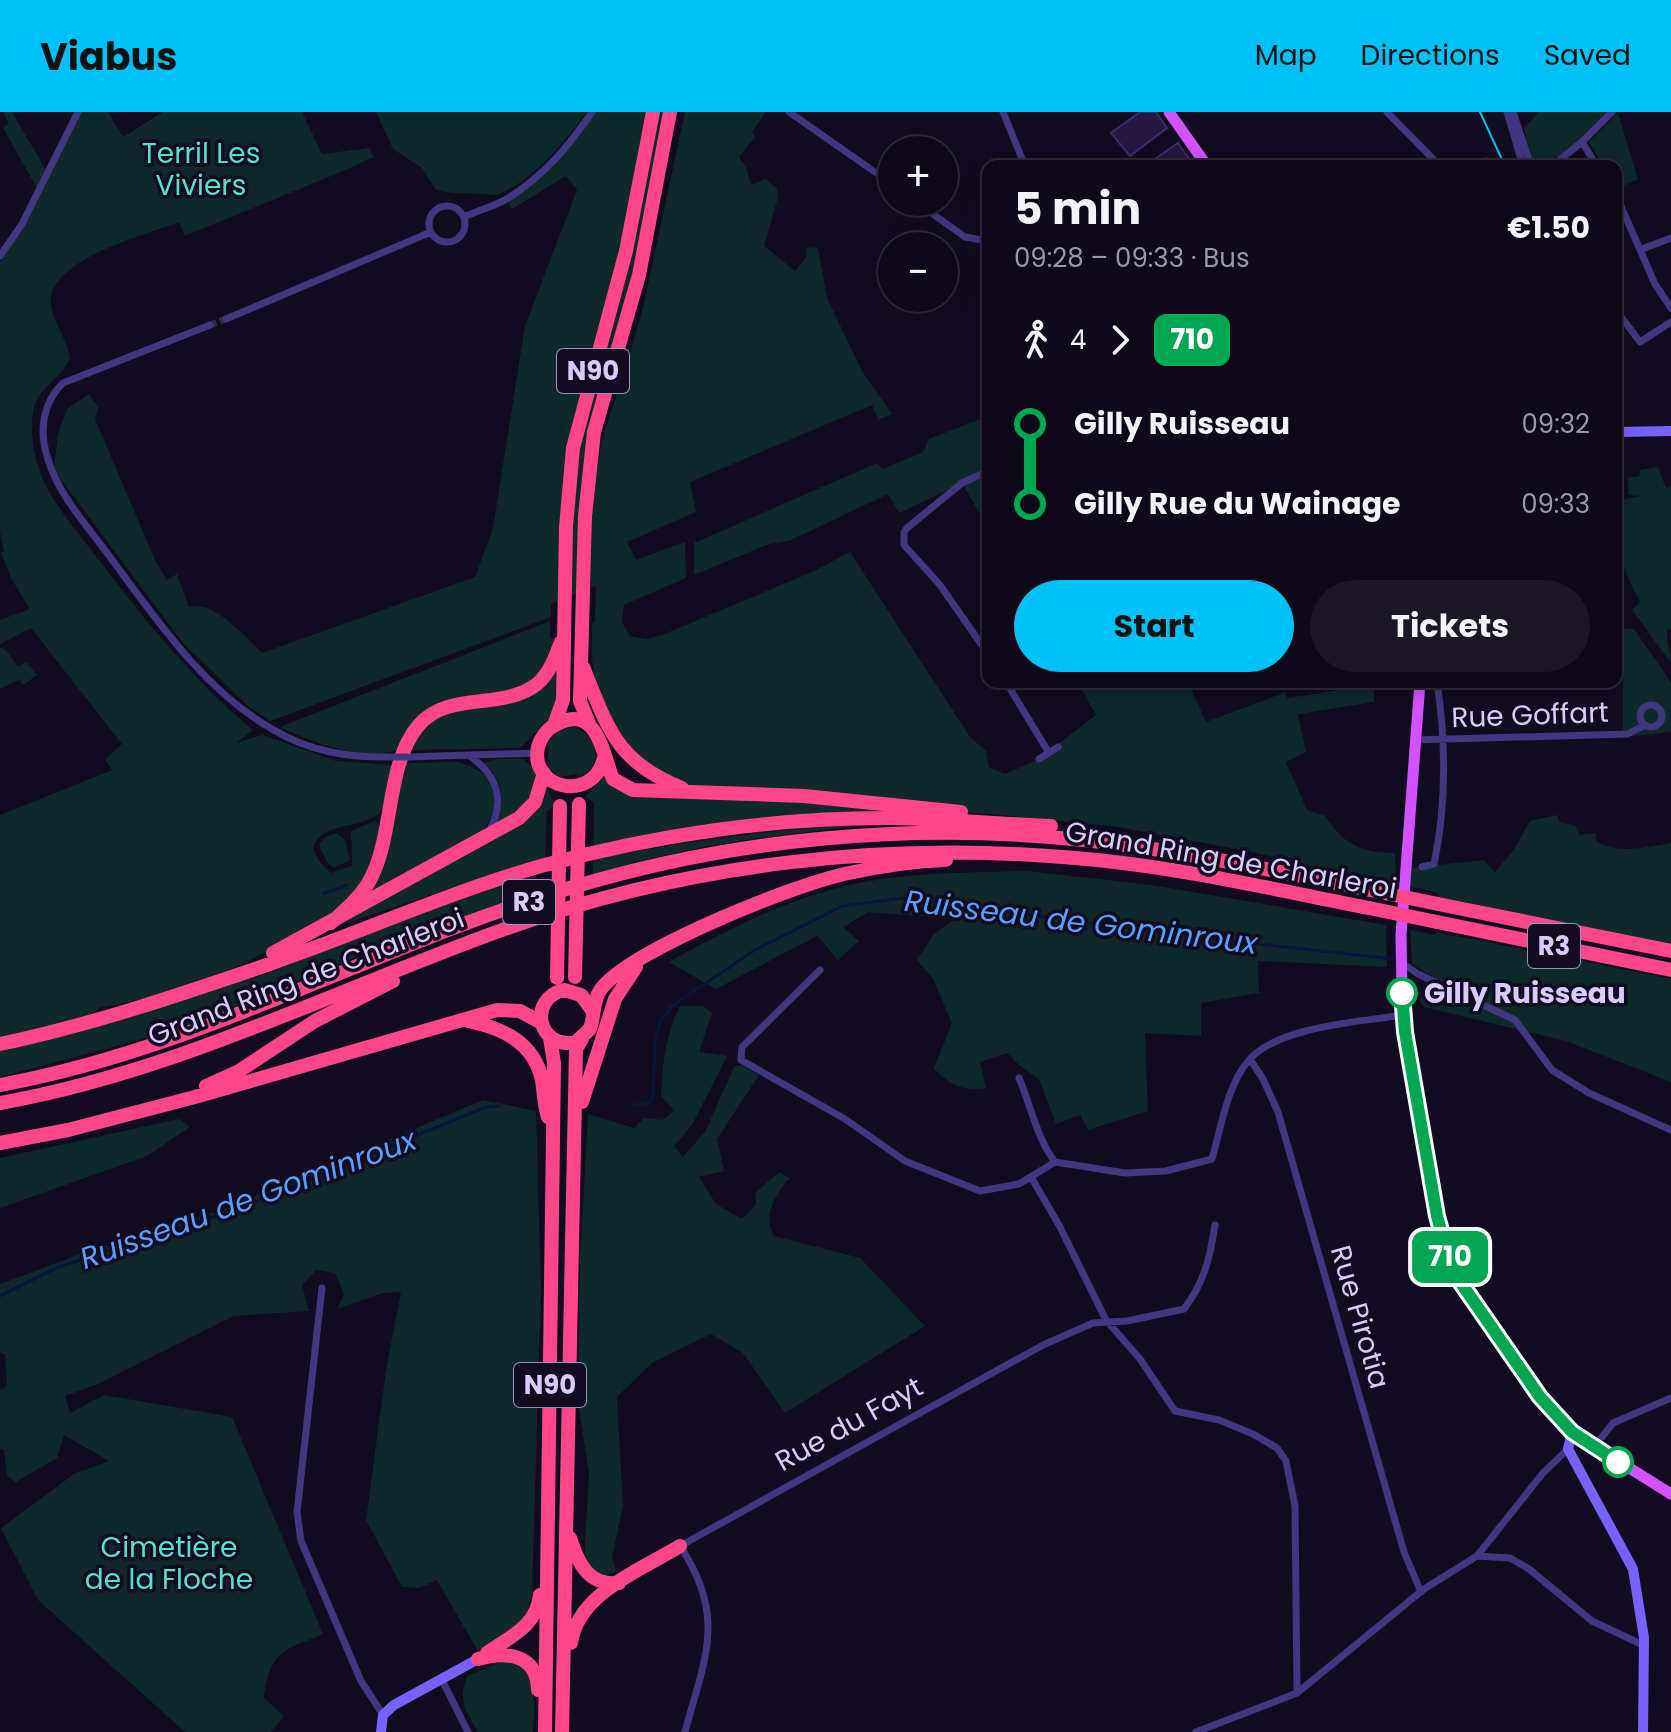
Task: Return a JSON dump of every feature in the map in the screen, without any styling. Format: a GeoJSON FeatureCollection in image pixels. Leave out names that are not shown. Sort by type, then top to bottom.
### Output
{"type":"FeatureCollection","features":[{"type":"Feature","properties":{"kind":"highway","name":"N90"},"geometry":{"type":"LineString","coordinates":[[554,725],[563,700],[566,527],[573,448],[626,251],[653,112]]}},
{"type":"Feature","properties":{"kind":"highway","name":"N90"},"geometry":{"type":"LineString","coordinates":[[591,726],[580,701],[585,516],[594,432],[639,275],[670,112]]}},
{"type":"Feature","properties":{"kind":"highway"},"geometry":{"type":"LineString","coordinates":[[331,923],[355,900],[372,876],[404,749],[417,727],[435,711],[449,706],[529,689],[545,676],[564,634]]}},
{"type":"Feature","properties":{"kind":"highway"},"geometry":{"type":"LineString","coordinates":[[581,662],[601,711],[621,748],[643,769],[690,791]]}},
{"type":"Feature","properties":{"kind":"highway"},"geometry":{"type":"LineString","coordinates":[[540,1022],[543,1004],[552,995],[557,978],[560,806],[538,753],[540,741],[554,725],[572,720],[591,726],[602,740],[604,758],[613,779],[646,793],[690,791],[850,799],[1051,826],[1081,840]]}},
{"type":"Feature","properties":{"kind":"highway"},"geometry":{"type":"LineString","coordinates":[[548,777],[568,787],[585,784],[596,776],[604,758]]}},
{"type":"Feature","properties":{"kind":"highway"},"geometry":{"type":"LineString","coordinates":[[238,972],[526,812],[548,777]]}},
{"type":"Feature","properties":{"kind":"highway"},"geometry":{"type":"LineString","coordinates":[[585,784],[579,804],[575,977],[581,995],[592,1010]]}},
{"type":"Feature","properties":{"kind":"highway"},"geometry":{"type":"LineString","coordinates":[[0,1044],[92,1023],[541,866],[622,848],[801,822],[893,818],[1051,826]]}},
{"type":"Feature","properties":{"kind":"highway","name":"Grand Ring de Charleroi"},"geometry":{"type":"LineString","coordinates":[[0,1085],[83,1066],[162,1042],[498,912],[569,888],[627,873],[770,846],[845,838],[918,833],[1081,840],[1212,859],[1671,951]]}},
{"type":"Feature","properties":{"kind":"highway"},"geometry":{"type":"LineString","coordinates":[[0,1143],[68,1130],[166,1104],[497,1010],[511,1010],[540,1022],[550,1038],[562,1043],[582,1039],[590,1029],[592,1010],[601,990],[640,959],[737,912],[847,873],[941,860],[970,860],[993,852]]}},
{"type":"Feature","properties":{"kind":"highway","name":"Grand Ring de Charleroi"},"geometry":{"type":"LineString","coordinates":[[0,1103],[89,1084],[168,1059],[285,1017],[427,958],[570,908],[703,875],[847,855],[993,852],[1142,866],[1369,908],[1671,970]]}},
{"type":"Feature","properties":{"kind":"highway"},"geometry":{"type":"LineString","coordinates":[[166,1104],[239,1071],[315,1021],[405,975],[427,958]]}},
{"type":"Feature","properties":{"kind":"highway"},"geometry":{"type":"LineString","coordinates":[[575,1129],[589,1074],[615,999],[640,959]]}},
{"type":"Feature","properties":{"kind":"highway"},"geometry":{"type":"LineString","coordinates":[[552,995],[570,990],[581,995]]}},
{"type":"Feature","properties":{"kind":"highway"},"geometry":{"type":"LineString","coordinates":[[464,1020],[499,1028],[527,1049],[538,1067],[553,1134]]}},
{"type":"Feature","properties":{"kind":"highway","name":"N90"},"geometry":{"type":"LineString","coordinates":[[545,1730],[554,1063],[550,1038]]}},
{"type":"Feature","properties":{"kind":"highway","name":"N90"},"geometry":{"type":"LineString","coordinates":[[562,1732],[576,1049],[582,1039]]}},
{"type":"Feature","properties":{"kind":"highway","name":"N90"},"geometry":{"type":"LineString","coordinates":[[566,1527],[577,1562],[584,1571],[607,1583],[620,1583]]}},
{"type":"Feature","properties":{"kind":"highway","name":"N90"},"geometry":{"type":"LineString","coordinates":[[563,1699],[577,1620],[592,1602],[680,1546]]}},
{"type":"Feature","properties":{"kind":"highway","name":"N90"},"geometry":{"type":"LineString","coordinates":[[478,1659],[527,1626],[539,1605],[540,1595],[546,1589]]}},
{"type":"Feature","properties":{"kind":"highway","name":"N90"},"geometry":{"type":"LineString","coordinates":[[478,1659],[498,1653],[517,1656],[530,1665],[538,1680],[545,1730]]}},
{"type":"Feature","properties":{"kind":"main road"},"geometry":{"type":"LineString","coordinates":[[1169,112],[1203,160]]}},
{"type":"Feature","properties":{"kind":"main road"},"geometry":{"type":"LineString","coordinates":[[1417,688],[1401,962],[1403,1015],[1437,1216],[1446,1249],[1461,1283],[1482,1316],[1540,1397],[1572,1432],[1671,1494]]}},
{"type":"Feature","properties":{"kind":"street"},"geometry":{"type":"LineString","coordinates":[[0,256],[22,224],[78,112]]}},
{"type":"Feature","properties":{"kind":"street"},"geometry":{"type":"LineString","coordinates":[[464,217],[508,199],[522,188],[563,154],[592,112]]}},
{"type":"Feature","properties":{"kind":"street"},"geometry":{"type":"LineString","coordinates":[[789,112],[878,174]]}},
{"type":"Feature","properties":{"kind":"street"},"geometry":{"type":"LineString","coordinates":[[1003,112],[1023,160]]}},
{"type":"Feature","properties":{"kind":"street"},"geometry":{"type":"LineString","coordinates":[[1387,112],[1434,160]]}},
{"type":"Feature","properties":{"kind":"street"},"geometry":{"type":"LineString","coordinates":[[1507,112],[1521,160]]}},
{"type":"Feature","properties":{"kind":"street"},"geometry":{"type":"LineString","coordinates":[[1513,112],[1529,160]]}},
{"type":"Feature","properties":{"kind":"street"},"geometry":{"type":"LineString","coordinates":[[1560,160],[1612,112]]}},
{"type":"Feature","properties":{"kind":"street"},"geometry":{"type":"LineString","coordinates":[[1582,142],[1593,160]]}},
{"type":"Feature","properties":{"kind":"street"},"geometry":{"type":"LineString","coordinates":[[451,207],[464,217],[465,229],[458,239],[440,241],[431,232],[432,216],[440,208],[451,207]]}},
{"type":"Feature","properties":{"kind":"street"},"geometry":{"type":"LineString","coordinates":[[1622,207],[1655,284],[1671,308]]}},
{"type":"Feature","properties":{"kind":"street"},"geometry":{"type":"LineString","coordinates":[[936,216],[965,237],[982,240]]}},
{"type":"Feature","properties":{"kind":"street"},"geometry":{"type":"LineString","coordinates":[[226,319],[431,232]]}},
{"type":"Feature","properties":{"kind":"street"},"geometry":{"type":"LineString","coordinates":[[1642,249],[1671,238]]}},
{"type":"Feature","properties":{"kind":"street"},"geometry":{"type":"LineString","coordinates":[[1622,318],[1640,342],[1671,322]]}},
{"type":"Feature","properties":{"kind":"street"},"geometry":{"type":"LineString","coordinates":[[210,325],[63,383],[51,396],[45,411],[43,441],[51,470],[65,497],[157,620],[197,667],[264,725],[305,745],[338,755],[394,757],[538,753]]}},
{"type":"Feature","properties":{"kind":"street"},"geometry":{"type":"LineString","coordinates":[[1622,432],[1671,431]]}},
{"type":"Feature","properties":{"kind":"street"},"geometry":{"type":"LineString","coordinates":[[982,474],[945,495],[907,528],[903,538],[904,545],[940,585],[982,645]]}},
{"type":"Feature","properties":{"kind":"street"},"geometry":{"type":"LineString","coordinates":[[1009,688],[1049,753]]}},
{"type":"Feature","properties":{"kind":"street"},"geometry":{"type":"LineString","coordinates":[[1422,867],[1434,864],[1439,840],[1443,740],[1438,688]]}},
{"type":"Feature","properties":{"kind":"street","name":"Rue Goffart"},"geometry":{"type":"LineString","coordinates":[[1414,740],[1628,734],[1645,725]]}},
{"type":"Feature","properties":{"kind":"street"},"geometry":{"type":"LineString","coordinates":[[1039,759],[1058,747]]}},
{"type":"Feature","properties":{"kind":"street"},"geometry":{"type":"LineString","coordinates":[[469,756],[489,772],[499,796],[499,807],[488,834]]}},
{"type":"Feature","properties":{"kind":"street"},"geometry":{"type":"LineString","coordinates":[[1401,962],[1418,974],[1515,1020],[1530,1036],[1542,1059],[1589,1093],[1671,1130]]}},
{"type":"Feature","properties":{"kind":"street"},"geometry":{"type":"LineString","coordinates":[[820,970],[742,1047],[741,1060],[845,1119],[905,1161],[937,1176],[989,1191],[1019,1184],[1055,1162],[1125,1173],[1166,1171],[1212,1159],[1231,1093],[1250,1059],[1274,1043],[1301,1032],[1403,1015]]}},
{"type":"Feature","properties":{"kind":"street","name":"Rue Pirotia"},"geometry":{"type":"LineString","coordinates":[[1250,1059],[1278,1112],[1404,1552],[1421,1592]]}},
{"type":"Feature","properties":{"kind":"street"},"geometry":{"type":"LineString","coordinates":[[1019,1078],[1036,1117],[1039,1138],[1055,1162]]}},
{"type":"Feature","properties":{"kind":"street"},"geometry":{"type":"LineString","coordinates":[[1031,1177],[1059,1225],[1106,1320],[1140,1359],[1175,1411],[1219,1420],[1253,1434],[1277,1448],[1286,1461],[1295,1506],[1297,1693]]}},
{"type":"Feature","properties":{"kind":"street","name":"Rue du Fayt"},"geometry":{"type":"LineString","coordinates":[[680,1546],[1043,1345],[1106,1320],[1127,1321],[1184,1309],[1196,1294],[1209,1263],[1215,1225]]}},
{"type":"Feature","properties":{"kind":"street"},"geometry":{"type":"LineString","coordinates":[[322,1288],[297,1512],[301,1541],[361,1681],[383,1715],[381,1732]]}},
{"type":"Feature","properties":{"kind":"street"},"geometry":{"type":"LineString","coordinates":[[1594,1447],[1613,1423],[1671,1398]]}},
{"type":"Feature","properties":{"kind":"street"},"geometry":{"type":"LineString","coordinates":[[1196,1732],[1297,1693],[1421,1592],[1477,1556],[1543,1473],[1568,1449],[1572,1432]]}},
{"type":"Feature","properties":{"kind":"street"},"geometry":{"type":"LineString","coordinates":[[1568,1449],[1633,1569],[1643,1645],[1643,1732]]}},
{"type":"Feature","properties":{"kind":"street"},"geometry":{"type":"LineString","coordinates":[[680,1546],[702,1587],[710,1632],[685,1732]]}},
{"type":"Feature","properties":{"kind":"street"},"geometry":{"type":"LineString","coordinates":[[1477,1556],[1510,1558],[1529,1569],[1592,1621],[1643,1645]]}},
{"type":"Feature","properties":{"kind":"street"},"geometry":{"type":"LineString","coordinates":[[383,1715],[404,1698],[478,1659]]}},
{"type":"Feature","properties":{"kind":"street"},"geometry":{"type":"LineString","coordinates":[[442,1680],[468,1732]]}},
{"type":"Feature","properties":{"kind":"green space"},"geometry":{"type":"Polygon","coordinates":[[[3,112],[12,112],[46,170],[37,188],[3,128],[9,124],[3,112]]]}},
{"type":"Feature","properties":{"kind":"green space","name":"Terril Les Viviers"},"geometry":{"type":"Polygon","coordinates":[[[82,112],[108,112],[123,137],[163,112],[302,112],[322,154],[369,148],[374,157],[185,236],[179,222],[122,242],[63,275],[53,290],[51,306],[70,359],[35,404],[32,432],[34,453],[44,481],[67,519],[173,652],[253,730],[236,743],[262,735],[336,761],[395,765],[388,798],[377,815],[328,831],[314,845],[317,857],[331,873],[352,866],[351,831],[375,821],[382,829],[373,865],[362,883],[328,918],[241,965],[175,992],[99,1008],[68,1023],[0,1036],[0,815],[112,770],[105,759],[122,744],[31,628],[0,644],[0,620],[30,609],[12,580],[1,553],[4,551],[0,532],[0,262],[28,220],[82,112]]]}},
{"type":"Feature","properties":{"kind":"green space"},"geometry":{"type":"Polygon","coordinates":[[[376,112],[587,112],[533,173],[507,191],[494,195],[435,189],[422,168],[393,149],[376,112]]]}},
{"type":"Feature","properties":{"kind":"green space"},"geometry":{"type":"Polygon","coordinates":[[[590,112],[647,112],[626,226],[569,445],[560,600],[551,604],[551,617],[270,721],[249,707],[183,643],[54,470],[58,434],[67,409],[89,394],[98,407],[95,419],[155,560],[167,580],[177,574],[189,607],[210,609],[219,614],[262,653],[475,577],[493,528],[525,326],[577,190],[566,176],[512,209],[508,203],[572,141],[590,112]]]}},
{"type":"Feature","properties":{"kind":"green space"},"geometry":{"type":"Polygon","coordinates":[[[658,112],[665,112],[625,308],[608,363],[577,593],[569,596],[579,437],[658,112]]]}},
{"type":"Feature","properties":{"kind":"green space"},"geometry":{"type":"Polygon","coordinates":[[[685,112],[766,112],[752,132],[755,137],[739,157],[746,167],[751,185],[766,179],[777,189],[778,197],[764,246],[795,271],[806,258],[807,247],[818,248],[827,298],[863,373],[892,414],[879,420],[872,405],[690,482],[696,512],[627,542],[636,560],[685,542],[686,578],[624,605],[622,622],[630,636],[646,639],[662,635],[812,572],[850,552],[970,737],[986,751],[989,767],[1005,774],[1039,759],[1096,715],[1081,688],[1191,688],[1206,722],[1286,692],[1287,698],[1374,688],[1374,702],[1298,714],[1306,752],[1286,762],[1307,810],[1325,816],[1339,834],[1354,845],[1372,851],[1395,853],[1396,884],[1371,878],[1371,881],[1364,880],[1253,852],[1112,826],[680,784],[648,764],[622,737],[603,705],[592,652],[596,586],[591,587],[592,498],[602,440],[641,317],[685,112]]]}},
{"type":"Feature","properties":{"kind":"green space"},"geometry":{"type":"Polygon","coordinates":[[[1539,112],[1607,112],[1573,146],[1553,159],[1531,160],[1524,128],[1539,112]]]}},
{"type":"Feature","properties":{"kind":"green space"},"geometry":{"type":"Polygon","coordinates":[[[1618,113],[1638,179],[1622,187],[1622,160],[1600,160],[1589,142],[1618,113]]]}},
{"type":"Feature","properties":{"kind":"green space"},"geometry":{"type":"Polygon","coordinates":[[[982,418],[982,518],[962,483],[899,513],[888,494],[789,541],[769,544],[694,575],[694,543],[877,463],[883,469],[923,452],[929,439],[982,418]]]}},
{"type":"Feature","properties":{"kind":"green space"},"geometry":{"type":"Polygon","coordinates":[[[1658,467],[1666,488],[1671,487],[1671,629],[1667,630],[1667,634],[1671,663],[1632,610],[1640,602],[1622,561],[1622,500],[1641,496],[1629,495],[1627,478],[1639,476],[1640,470],[1658,467]]]}},
{"type":"Feature","properties":{"kind":"green space"},"geometry":{"type":"Polygon","coordinates":[[[550,621],[550,639],[556,637],[540,673],[523,686],[409,727],[398,750],[369,753],[338,749],[280,727],[550,621]]]}},
{"type":"Feature","properties":{"kind":"green space"},"geometry":{"type":"Polygon","coordinates":[[[1622,628],[1634,629],[1671,682],[1671,732],[1623,737],[1622,628]]]}},
{"type":"Feature","properties":{"kind":"green space"},"geometry":{"type":"Polygon","coordinates":[[[0,648],[5,649],[18,667],[26,662],[37,675],[23,685],[19,680],[0,689],[0,648]]]}},
{"type":"Feature","properties":{"kind":"green space"},"geometry":{"type":"Polygon","coordinates":[[[554,667],[559,669],[560,697],[552,716],[520,748],[408,750],[416,734],[436,716],[500,701],[554,667]]]}},
{"type":"Feature","properties":{"kind":"green space"},"geometry":{"type":"Polygon","coordinates":[[[573,727],[582,731],[593,743],[593,766],[579,777],[575,774],[559,777],[548,766],[548,742],[557,731],[573,727]]]}},
{"type":"Feature","properties":{"kind":"green space"},"geometry":{"type":"Polygon","coordinates":[[[497,759],[523,759],[538,773],[530,803],[494,827],[501,793],[496,778],[484,763],[497,759]]]}},
{"type":"Feature","properties":{"kind":"green space"},"geometry":{"type":"Polygon","coordinates":[[[458,762],[480,772],[492,787],[494,807],[484,829],[366,897],[404,763],[458,762]]]}},
{"type":"Feature","properties":{"kind":"green space"},"geometry":{"type":"Polygon","coordinates":[[[607,773],[615,785],[905,812],[594,846],[594,802],[585,797],[607,773]]]}},
{"type":"Feature","properties":{"kind":"green space"},"geometry":{"type":"Polygon","coordinates":[[[548,789],[555,806],[547,811],[545,860],[514,867],[329,929],[472,850],[540,801],[548,789]]]}},
{"type":"Feature","properties":{"kind":"green space"},"geometry":{"type":"Polygon","coordinates":[[[1557,815],[1560,823],[1575,825],[1579,835],[1596,833],[1596,841],[1614,848],[1633,849],[1671,843],[1671,945],[1439,897],[1439,893],[1409,886],[1409,868],[1484,860],[1495,872],[1513,851],[1530,821],[1557,815]]]}},
{"type":"Feature","properties":{"kind":"green space"},"geometry":{"type":"Polygon","coordinates":[[[892,823],[779,835],[704,847],[593,875],[593,859],[630,852],[779,831],[892,823]]]}},
{"type":"Feature","properties":{"kind":"green space"},"geometry":{"type":"Polygon","coordinates":[[[337,833],[345,840],[350,860],[334,868],[328,864],[319,845],[325,837],[337,833]]]}},
{"type":"Feature","properties":{"kind":"green space"},"geometry":{"type":"Polygon","coordinates":[[[1027,871],[1152,885],[1386,925],[1387,967],[1258,961],[1259,993],[1201,1003],[1201,1036],[1145,1033],[1148,1111],[1088,1130],[1080,1115],[1056,1124],[1039,1079],[1007,1053],[980,1062],[986,1088],[957,1086],[934,1068],[952,1023],[933,979],[917,960],[933,935],[954,919],[868,912],[843,927],[859,941],[838,960],[817,936],[716,989],[669,962],[756,917],[826,891],[916,875],[1027,871]]]}},
{"type":"Feature","properties":{"kind":"green space"},"geometry":{"type":"Polygon","coordinates":[[[535,875],[540,888],[366,953],[180,1029],[0,1077],[0,1045],[266,974],[434,908],[535,875]]]}},
{"type":"Feature","properties":{"kind":"green space"},"geometry":{"type":"Polygon","coordinates":[[[1410,930],[1435,935],[1436,932],[1671,979],[1671,1082],[1566,1041],[1424,1007],[1419,1000],[1435,978],[1412,964],[1410,930]]]}},
{"type":"Feature","properties":{"kind":"green space"},"geometry":{"type":"Polygon","coordinates":[[[680,1006],[703,1006],[712,1013],[699,1052],[727,1056],[692,1125],[674,1146],[683,1157],[705,1132],[734,1067],[741,1065],[759,1075],[717,1139],[724,1171],[699,1177],[716,1204],[742,1219],[756,1205],[755,1193],[779,1172],[790,1178],[780,1190],[770,1212],[774,1236],[860,1258],[925,1326],[785,1413],[743,1353],[711,1334],[652,1363],[617,1397],[623,1506],[612,1557],[616,1571],[606,1575],[594,1570],[584,1558],[589,1473],[578,1403],[580,1260],[588,1114],[634,1128],[644,1118],[663,1120],[674,1110],[661,1096],[668,1039],[680,1006]]]}},
{"type":"Feature","properties":{"kind":"green space","name":"Cimetière de la Floche"},"geometry":{"type":"Polygon","coordinates":[[[483,1100],[536,1111],[541,1291],[532,1593],[524,1622],[478,1651],[437,1580],[419,1588],[402,1587],[366,1520],[386,1370],[401,1292],[383,1293],[337,1309],[344,1294],[335,1273],[316,1270],[302,1285],[309,1311],[233,1316],[98,1384],[65,1396],[70,1413],[104,1395],[232,1417],[323,1634],[288,1649],[274,1662],[264,1698],[284,1716],[271,1732],[185,1732],[38,1600],[1,1528],[74,1474],[109,1461],[64,1435],[57,1458],[16,1482],[7,1476],[4,1450],[0,1448],[0,1390],[7,1386],[5,1355],[0,1352],[0,1284],[83,1253],[224,1209],[483,1100]]]}},
{"type":"Feature","properties":{"kind":"green space"},"geometry":{"type":"Polygon","coordinates":[[[179,1119],[190,1127],[147,1156],[0,1208],[0,1158],[179,1119]]]}},
{"type":"Feature","properties":{"kind":"green space"},"geometry":{"type":"Polygon","coordinates":[[[503,1661],[517,1661],[528,1677],[534,1703],[533,1732],[478,1732],[466,1711],[463,1692],[467,1676],[503,1661]]]}},
{"type":"Feature","properties":{"kind":"building"},"geometry":{"type":"Polygon","coordinates":[[[1140,112],[1156,112],[1167,128],[1130,156],[1111,133],[1140,112]]]}},
{"type":"Feature","properties":{"kind":"building"},"geometry":{"type":"Polygon","coordinates":[[[1178,143],[1190,160],[1154,160],[1178,143]]]}},
{"type":"Feature","properties":{"kind":"waterway"},"geometry":{"type":"LineString","coordinates":[[324,893],[347,885]]}},
{"type":"Feature","properties":{"kind":"waterway","name":"Ruisseau de Gominroux"},"geometry":{"type":"LineString","coordinates":[[633,1105],[648,1103],[653,1097],[655,1042],[660,1022],[672,1006],[755,950],[842,906],[903,898],[1393,959]]}},
{"type":"Feature","properties":{"kind":"waterway","name":"Ruisseau de Gominroux"},"geometry":{"type":"LineString","coordinates":[[0,1296],[56,1268],[246,1206],[486,1107],[499,1106]]}},
{"type":"Feature","properties":{"kind":"tunnel"},"geometry":{"type":"LineString","coordinates":[[210,325],[226,319]]}},
{"type":"Feature","properties":{"kind":"tram line"},"geometry":{"type":"LineString","coordinates":[[1480,112],[1502,160]]}},
{"type":"Feature","properties":{"kind":"bus line","name":"710"},"geometry":{"type":"LineString","coordinates":[[1402,993],[1405,1032],[1437,1216],[1446,1249],[1461,1283],[1540,1397],[1572,1432],[1618,1462]]}},
{"type":"Feature","properties":{"kind":"place","name":"Gilly Ruisseau"},"geometry":{"type":"Point","coordinates":[1402,993]}}]}
